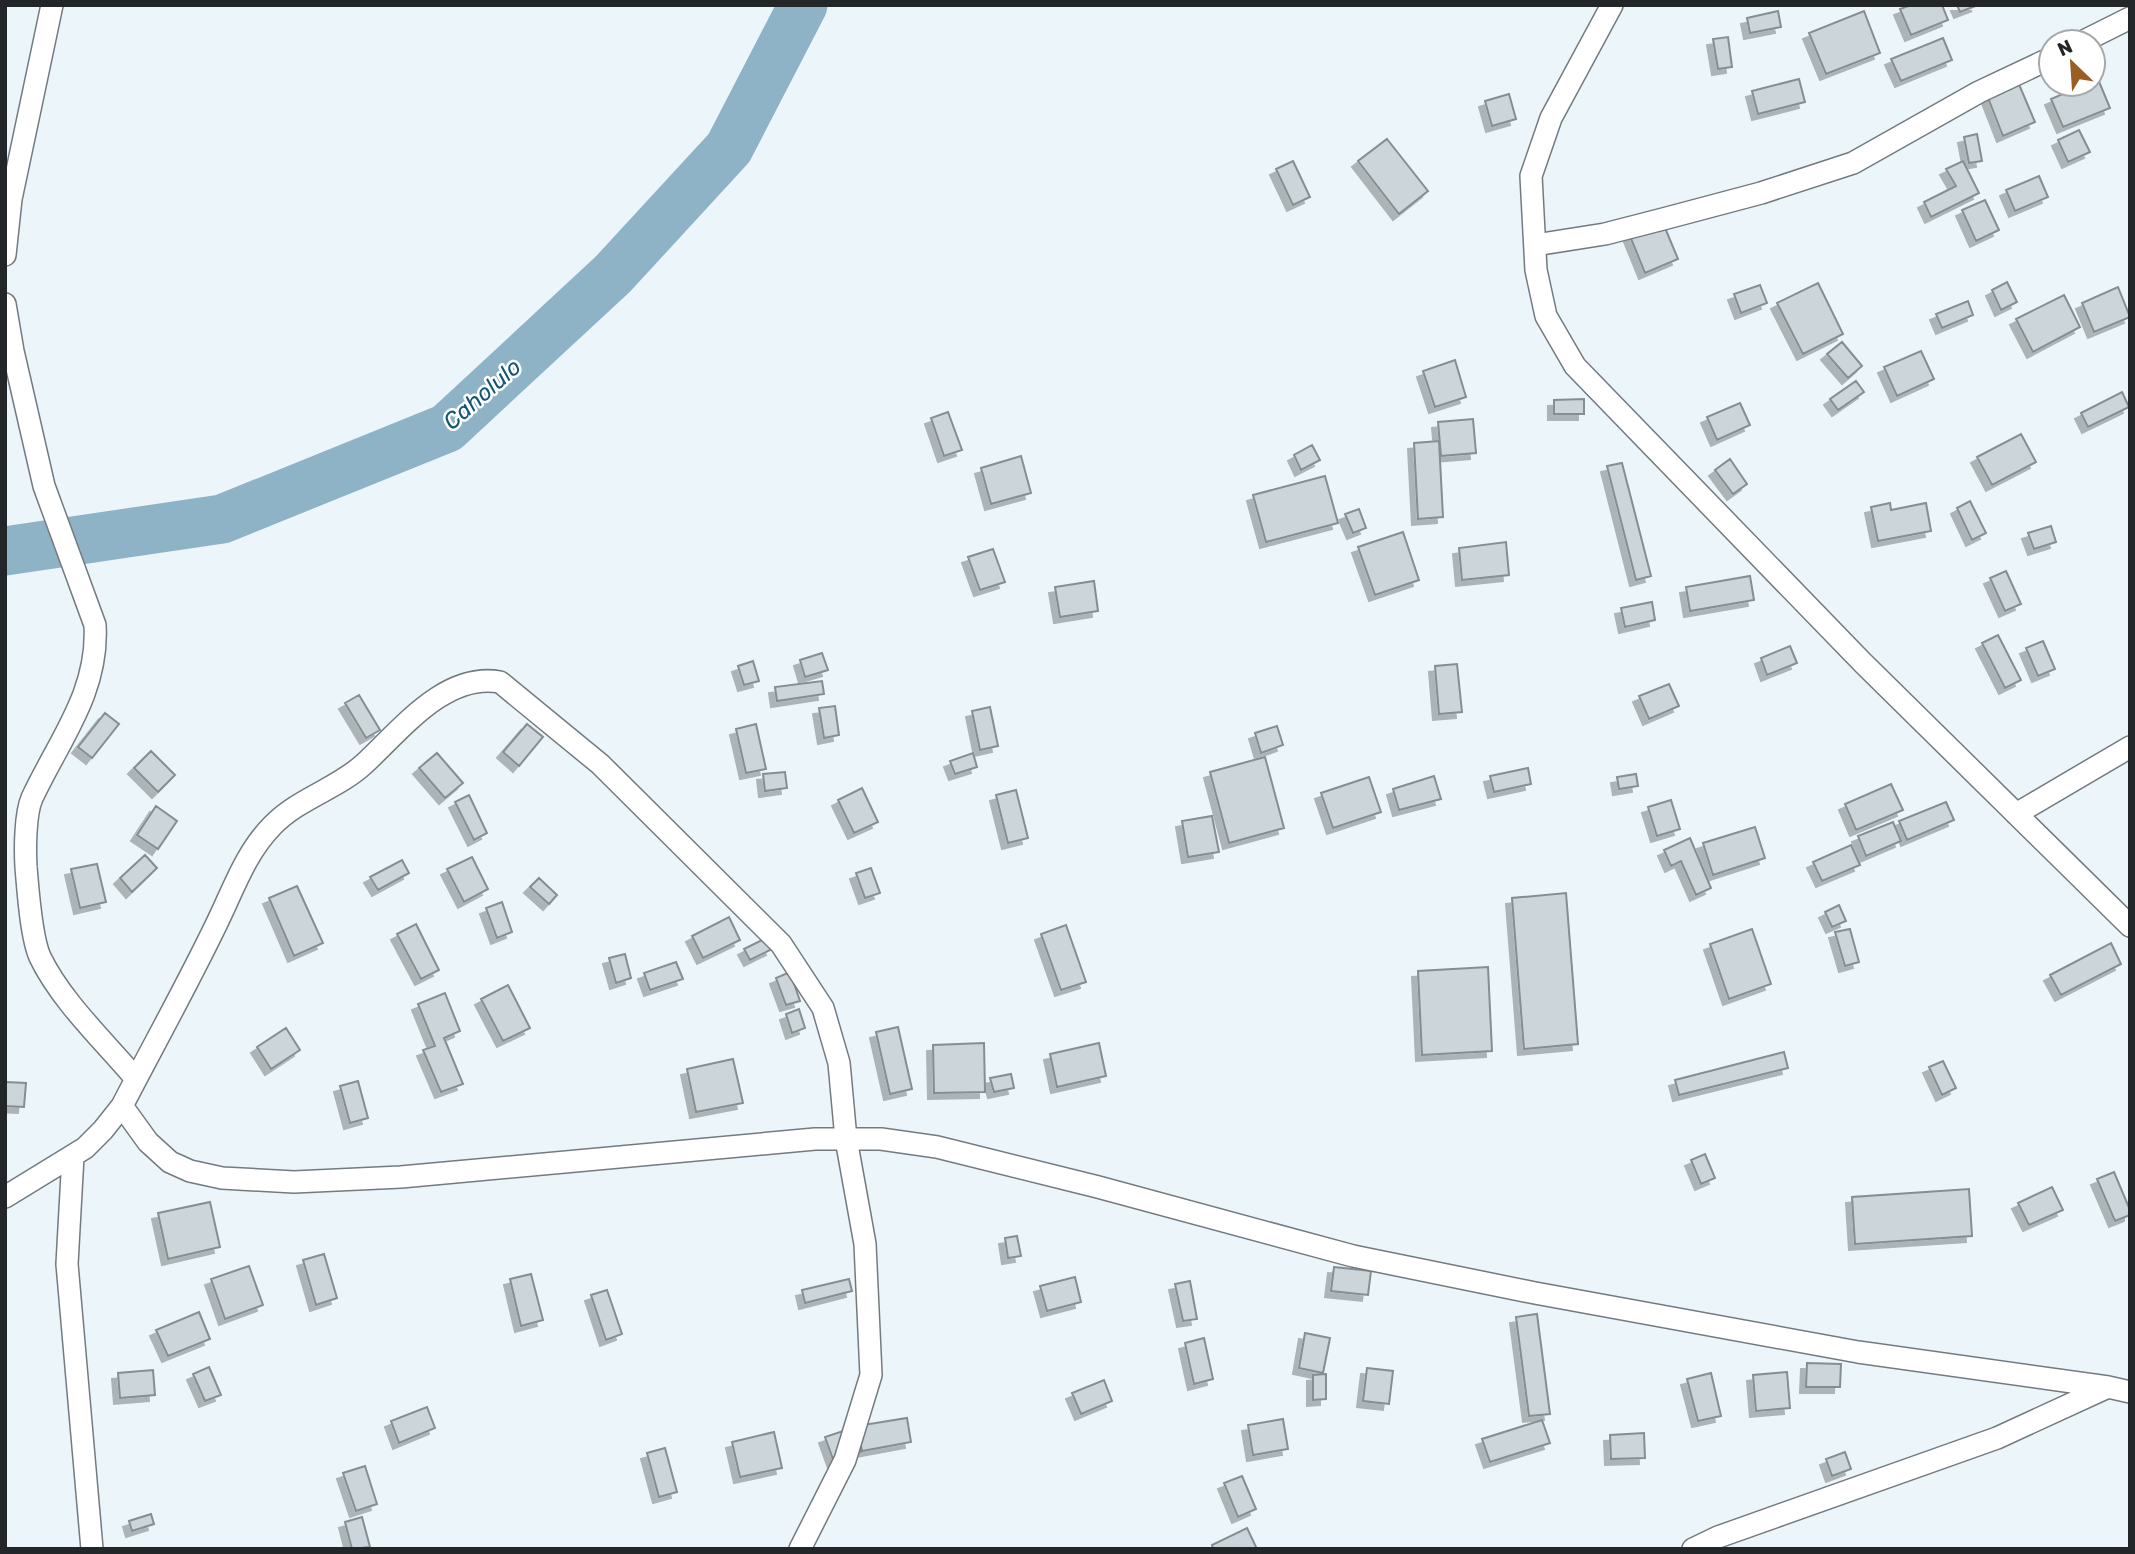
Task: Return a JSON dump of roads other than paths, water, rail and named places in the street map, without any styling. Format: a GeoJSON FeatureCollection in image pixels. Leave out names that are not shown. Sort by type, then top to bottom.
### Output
{"type":"FeatureCollection","features":[{"type":"Feature","properties":{"kind":"street"},"geometry":{"type":"LineString","coordinates":[[5,255],[12,199],[52,5]]}},
{"type":"Feature","properties":{"kind":"street"},"geometry":{"type":"LineString","coordinates":[[1612,5],[1551,118],[1531,176],[1536,270],[1546,316],[1576,366],[1863,663],[2130,926]]}},
{"type":"Feature","properties":{"kind":"street"},"geometry":{"type":"LineString","coordinates":[[2107,30],[2130,18]]}},
{"type":"Feature","properties":{"kind":"street"},"geometry":{"type":"LineString","coordinates":[[1535,245],[1618,231],[1761,193],[1853,163],[1979,92],[2037,65]]}},
{"type":"Feature","properties":{"kind":"street"},"geometry":{"type":"LineString","coordinates":[[5,304],[44,486],[95,625],[96,647],[87,692],[30,801],[25,853],[29,902],[39,956],[65,996],[136,1079]]}},
{"type":"Feature","properties":{"kind":"street"},"geometry":{"type":"LineString","coordinates":[[5,1197],[73,1156],[103,1130],[122,1106],[217,924],[244,865],[270,828],[285,813],[363,765],[418,711],[469,682],[500,682],[600,764],[781,944],[822,1008],[839,1063],[846,1139],[865,1244],[871,1375],[845,1460],[800,1549]]}},
{"type":"Feature","properties":{"kind":"street"},"geometry":{"type":"LineString","coordinates":[[2016,814],[2130,747]]}},
{"type":"Feature","properties":{"kind":"street"},"geometry":{"type":"LineString","coordinates":[[122,1106],[148,1142],[170,1162],[190,1171],[222,1178],[294,1182],[401,1177],[815,1139],[881,1139],[937,1147],[1098,1187],[1353,1256],[1535,1293],[1858,1352],[2130,1392]]}},
{"type":"Feature","properties":{"kind":"street"},"geometry":{"type":"LineString","coordinates":[[73,1156],[67,1264],[92,1549]]}},
{"type":"Feature","properties":{"kind":"street"},"geometry":{"type":"LineString","coordinates":[[1693,1549],[1718,1537],[1997,1438],[2108,1387]]}},
{"type":"Feature","properties":{"kind":"waterway","name":"Caholulo"},"geometry":{"type":"LineString","coordinates":[[5,551],[222,519],[447,428],[613,274],[729,148],[803,5]]}}]}
